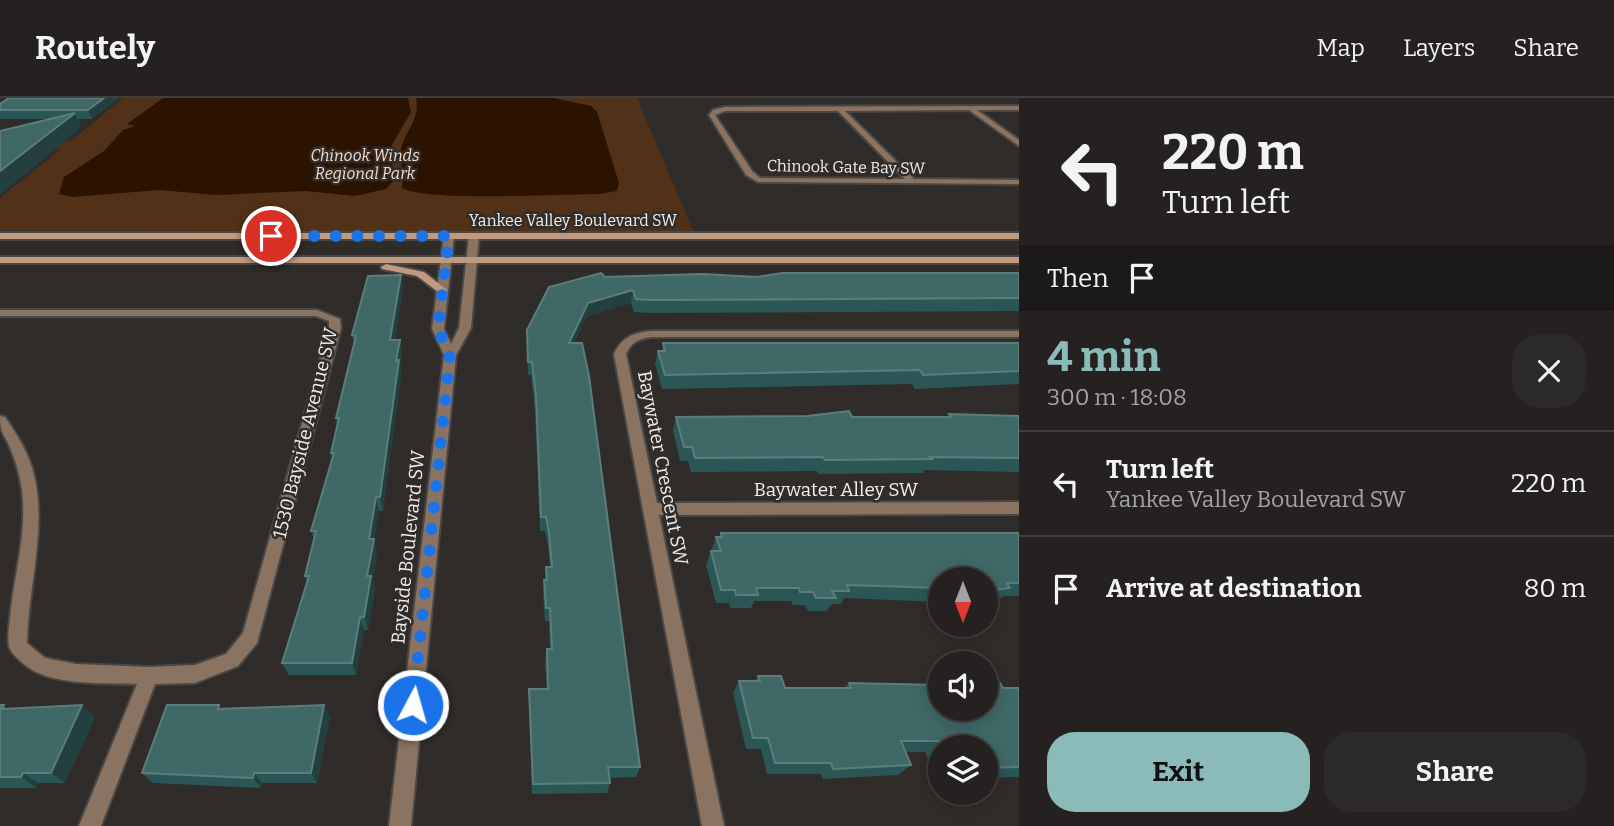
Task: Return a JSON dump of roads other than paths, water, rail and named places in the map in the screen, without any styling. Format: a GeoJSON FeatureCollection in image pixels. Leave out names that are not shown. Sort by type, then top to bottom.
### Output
{"type":"FeatureCollection","features":[{"type":"Feature","properties":{"kind":"main road","name":"Yankee Valley Boulevard SW"},"geometry":{"type":"LineString","coordinates":[[0,236],[1019,236]]}},
{"type":"Feature","properties":{"kind":"main road"},"geometry":{"type":"LineString","coordinates":[[0,260],[1019,260]]}},
{"type":"Feature","properties":{"kind":"main road"},"geometry":{"type":"LineString","coordinates":[[309,260],[405,270],[426,277],[442,290]]}},
{"type":"Feature","properties":{"kind":"street"},"geometry":{"type":"LineString","coordinates":[[970,108],[1019,144]]}},
{"type":"Feature","properties":{"kind":"street"},"geometry":{"type":"LineString","coordinates":[[840,109],[1019,108]]}},
{"type":"Feature","properties":{"kind":"street"},"geometry":{"type":"LineString","coordinates":[[840,109],[913,182]]}},
{"type":"Feature","properties":{"kind":"street","name":"Chinook Gate Bay SW"},"geometry":{"type":"LineString","coordinates":[[840,109],[715,111],[712,115],[749,173],[758,180],[1019,182]]}},
{"type":"Feature","properties":{"kind":"street","name":"Bayside Boulevard SW"},"geometry":{"type":"LineString","coordinates":[[449,236],[438,329],[450,355]]}},
{"type":"Feature","properties":{"kind":"street","name":"Bayside Boulevard SW"},"geometry":{"type":"LineString","coordinates":[[400,826],[450,355],[465,328],[474,236]]}},
{"type":"Feature","properties":{"kind":"street","name":"1530 Bayside Avenue SW"},"geometry":{"type":"LineString","coordinates":[[0,313],[317,313],[334,319],[335,328],[251,637],[232,660],[195,674],[149,676],[76,673],[40,665],[18,646],[17,613],[30,545],[32,507],[20,450],[0,420]]}},
{"type":"Feature","properties":{"kind":"street","name":"Baywater Crescent SW"},"geometry":{"type":"LineString","coordinates":[[713,826],[620,354],[628,340],[652,334],[1019,334]]}},
{"type":"Feature","properties":{"kind":"street","name":"Baywater Alley SW"},"geometry":{"type":"LineString","coordinates":[[652,509],[1019,508]]}},
{"type":"Feature","properties":{"kind":"street"},"geometry":{"type":"LineString","coordinates":[[90,826],[149,676]]}},
{"type":"Feature","properties":{"kind":"park label","name":"Chinook Winds Regional Park"},"geometry":{"type":"Point","coordinates":[365,164]}}]}
